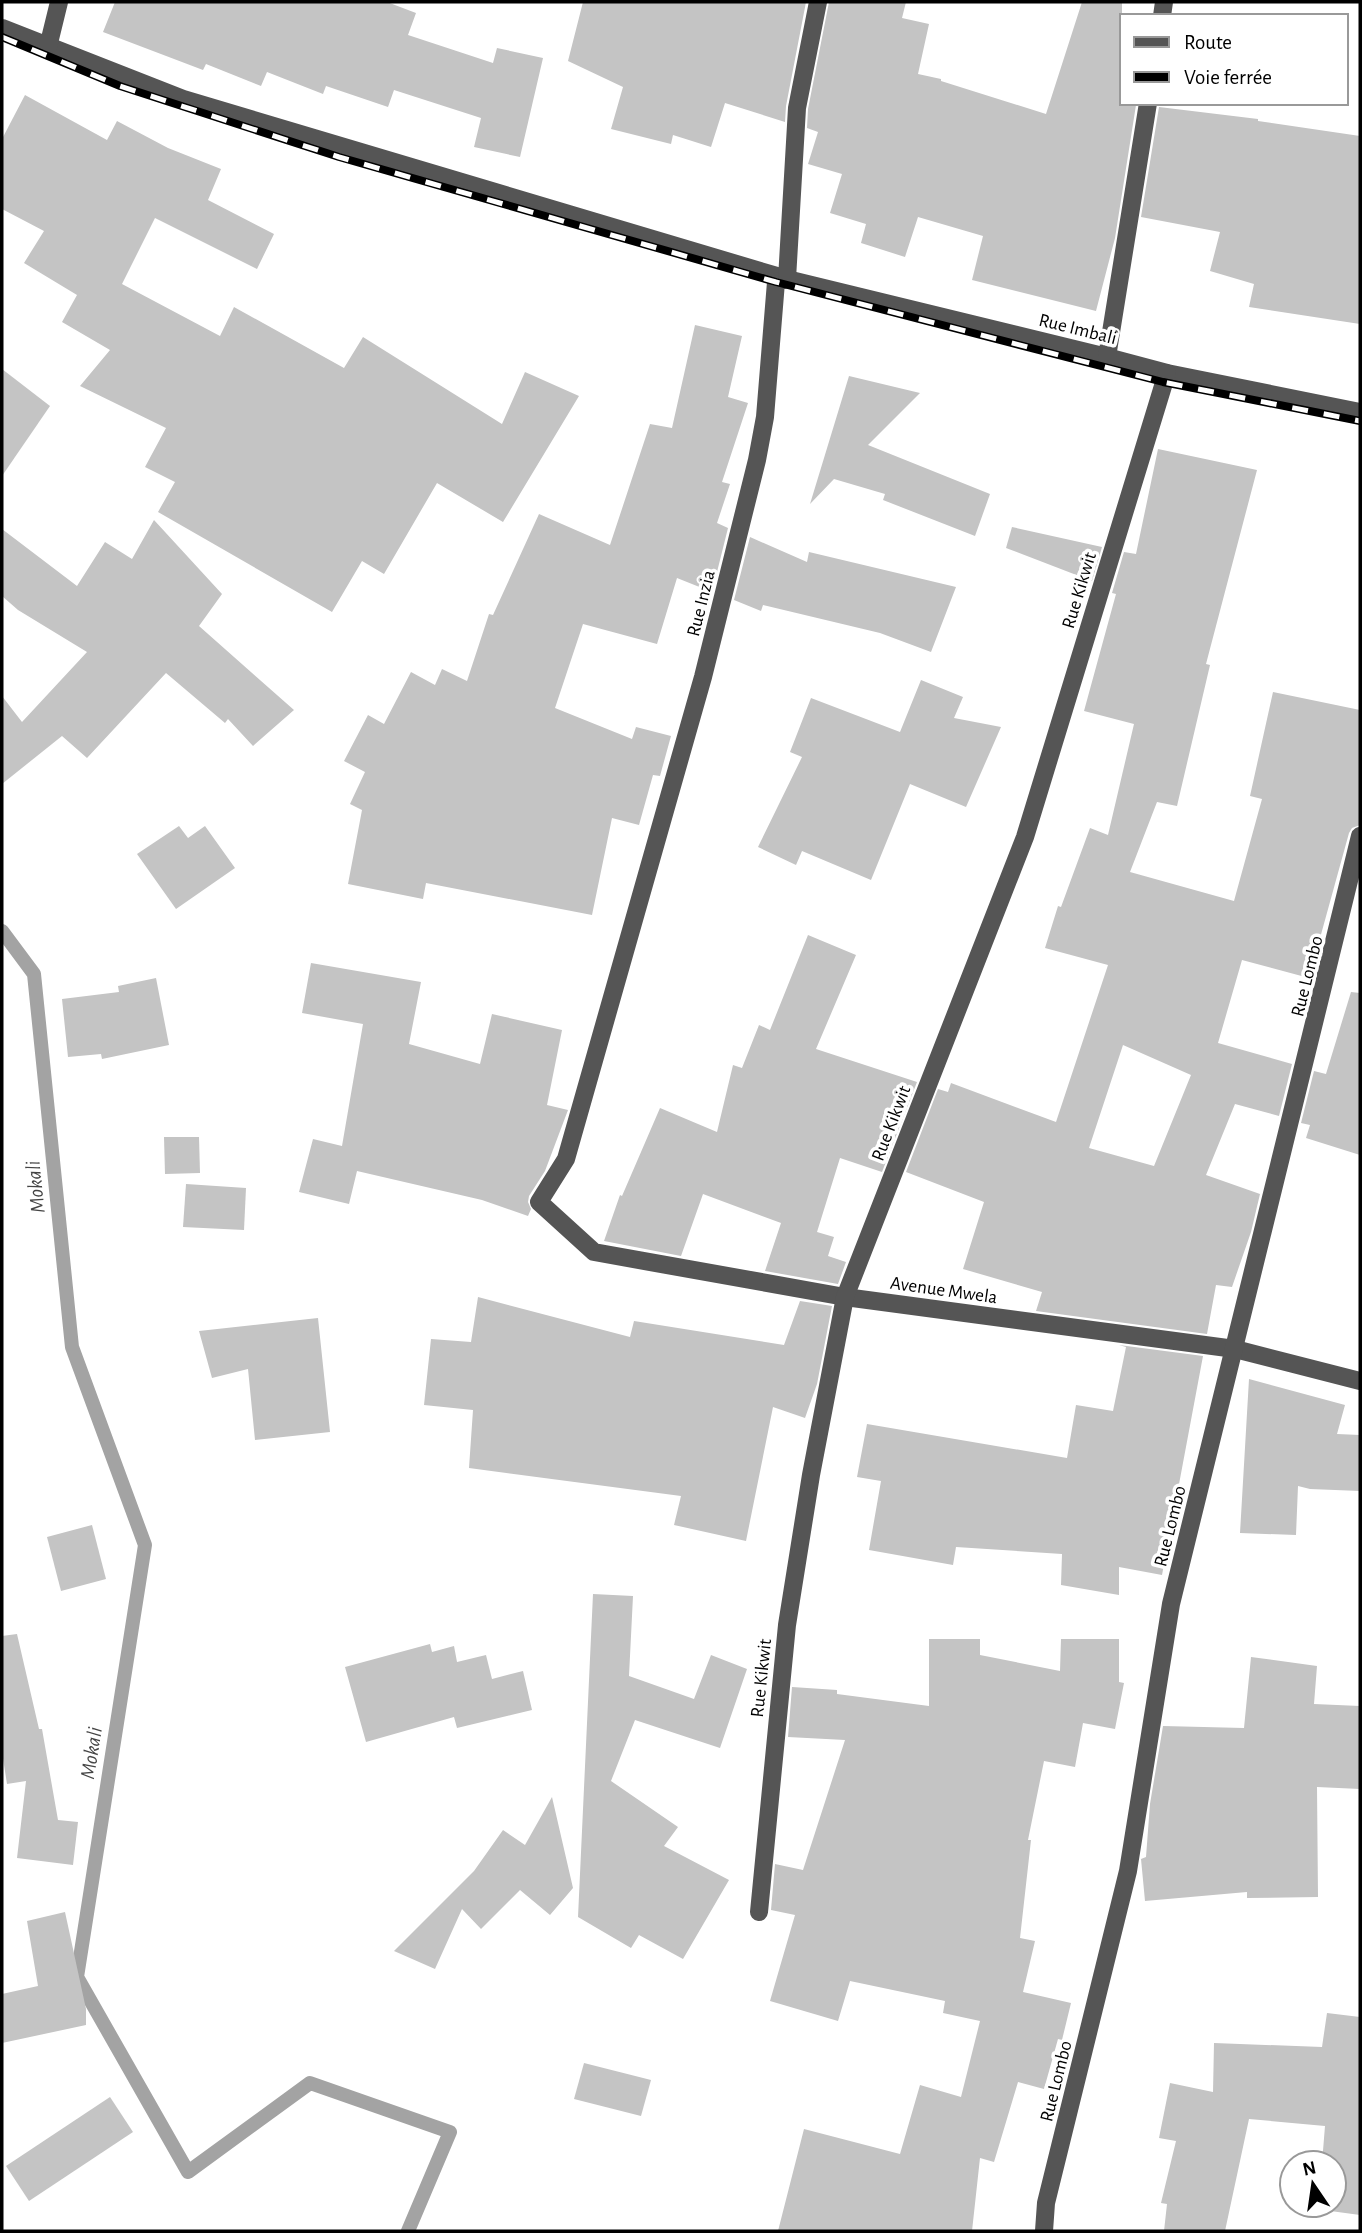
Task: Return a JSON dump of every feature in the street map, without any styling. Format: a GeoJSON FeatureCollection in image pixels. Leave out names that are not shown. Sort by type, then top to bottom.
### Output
{"type":"FeatureCollection","features":[{"type":"Feature","properties":{"kind":"street"},"geometry":{"type":"LineString","coordinates":[[48,47],[59,2]]}},
{"type":"Feature","properties":{"kind":"street","name":"Rue Inzia"},"geometry":{"type":"LineString","coordinates":[[539,1202],[566,1159],[703,677],[757,460],[765,417],[776,282],[787,279],[797,108],[818,2]]}},
{"type":"Feature","properties":{"kind":"street","name":"Rue Imbali"},"geometry":{"type":"LineString","coordinates":[[2,28],[183,99],[787,279],[1167,373],[1360,412]]}},
{"type":"Feature","properties":{"kind":"street"},"geometry":{"type":"LineString","coordinates":[[1107,357],[1148,105]]}},
{"type":"Feature","properties":{"kind":"street","name":"Rue Kikwit"},"geometry":{"type":"LineString","coordinates":[[759,1912],[787,1625],[811,1475],[845,1297],[1025,837],[1167,373]]}},
{"type":"Feature","properties":{"kind":"street","name":"Rue Lombo"},"geometry":{"type":"LineString","coordinates":[[1044,2231],[1046,2203],[1128,1871],[1171,1604],[1360,836]]}},
{"type":"Feature","properties":{"kind":"street","name":"Avenue Mwela"},"geometry":{"type":"LineString","coordinates":[[539,1202],[594,1252],[845,1297],[1235,1349],[1360,1381]]}},
{"type":"Feature","properties":{"kind":"building"},"geometry":{"type":"Polygon","coordinates":[[[115,2],[387,2],[416,13],[408,35],[493,63],[497,48],[543,58],[520,157],[474,147],[481,118],[394,90],[388,107],[326,86],[323,94],[267,72],[261,86],[206,64],[203,70],[103,32],[115,2]]]}},
{"type":"Feature","properties":{"kind":"building"},"geometry":{"type":"Polygon","coordinates":[[[583,2],[806,2],[785,122],[725,103],[711,147],[673,135],[671,144],[611,129],[623,87],[568,61],[583,2]]]}},
{"type":"Feature","properties":{"kind":"building"},"geometry":{"type":"Polygon","coordinates":[[[829,2],[906,2],[902,18],[929,24],[918,74],[1046,114],[1082,2],[1122,2],[1120,105],[1136,105],[1115,238],[1096,311],[972,280],[983,236],[918,217],[905,257],[861,243],[866,224],[830,213],[842,174],[808,164],[818,132],[807,128],[808,109],[829,2]]]}},
{"type":"Feature","properties":{"kind":"building"},"geometry":{"type":"Polygon","coordinates":[[[25,95],[107,140],[117,121],[168,148],[221,169],[208,200],[274,234],[257,269],[155,218],[122,284],[220,336],[234,307],[344,368],[363,337],[502,424],[525,372],[579,396],[503,522],[437,483],[384,574],[362,561],[332,612],[158,512],[175,482],[145,467],[166,428],[80,386],[110,350],[62,322],[77,295],[24,263],[44,231],[2,209],[2,139],[25,95]]]}},
{"type":"Feature","properties":{"kind":"building"},"geometry":{"type":"Polygon","coordinates":[[[1159,107],[1258,119],[1360,136],[1360,324],[1249,307],[1254,284],[1210,271],[1220,232],[1141,217],[1159,107]]]}},
{"type":"Feature","properties":{"kind":"building"},"geometry":{"type":"Polygon","coordinates":[[[695,325],[742,336],[728,397],[748,403],[722,482],[730,484],[717,523],[728,528],[712,592],[677,578],[657,644],[583,624],[555,708],[632,739],[636,727],[671,736],[660,776],[653,775],[639,825],[612,818],[592,915],[426,883],[423,899],[348,884],[362,810],[350,804],[365,772],[344,761],[368,715],[384,724],[411,672],[435,685],[442,669],[467,681],[489,614],[493,615],[539,514],[610,545],[650,424],[672,428],[695,325]]]}},
{"type":"Feature","properties":{"kind":"building"},"geometry":{"type":"Polygon","coordinates":[[[2,369],[50,406],[2,476],[2,369]]]}},
{"type":"Feature","properties":{"kind":"building"},"geometry":{"type":"Polygon","coordinates":[[[849,376],[920,393],[868,445],[990,494],[975,536],[883,500],[885,494],[834,479],[810,504],[849,376]]]}},
{"type":"Feature","properties":{"kind":"building"},"geometry":{"type":"Polygon","coordinates":[[[1158,449],[1257,470],[1206,664],[1210,665],[1177,806],[1157,802],[1130,872],[1234,901],[1262,799],[1250,796],[1273,692],[1360,710],[1360,825],[1352,828],[1349,833],[1309,978],[1242,960],[1218,1043],[1292,1064],[1279,1116],[1235,1104],[1206,1175],[1260,1194],[1251,1232],[1232,1287],[1216,1285],[1207,1334],[1036,1311],[1042,1292],[963,1269],[984,1202],[906,1172],[938,1089],[948,1092],[951,1083],[1056,1122],[1108,965],[1045,948],[1058,906],[1061,907],[1090,828],[1108,835],[1134,724],[1084,711],[1116,594],[1112,593],[1124,552],[1136,554],[1158,449]],[[1123,1045],[1089,1148],[1154,1166],[1191,1075],[1123,1045]]]}},
{"type":"Feature","properties":{"kind":"building"},"geometry":{"type":"Polygon","coordinates":[[[154,520],[222,594],[199,626],[294,710],[253,746],[228,719],[225,723],[166,673],[87,758],[62,736],[2,784],[2,696],[22,722],[87,652],[18,610],[2,596],[2,529],[77,586],[105,542],[132,559],[154,520]]]}},
{"type":"Feature","properties":{"kind":"building"},"geometry":{"type":"Polygon","coordinates":[[[1012,527],[1102,547],[1092,581],[1006,548],[1012,527]]]}},
{"type":"Feature","properties":{"kind":"building"},"geometry":{"type":"Polygon","coordinates":[[[750,537],[807,562],[809,552],[956,587],[931,652],[880,633],[763,605],[761,611],[734,600],[750,537]]]}},
{"type":"Feature","properties":{"kind":"building"},"geometry":{"type":"Polygon","coordinates":[[[921,680],[963,697],[954,718],[1001,727],[966,807],[910,784],[871,880],[802,851],[796,865],[758,847],[802,757],[790,752],[811,698],[900,732],[921,680]]]}},
{"type":"Feature","properties":{"kind":"building"},"geometry":{"type":"Polygon","coordinates":[[[179,826],[188,838],[205,826],[235,868],[176,909],[137,854],[179,826]]]}},
{"type":"Feature","properties":{"kind":"building"},"geometry":{"type":"Polygon","coordinates":[[[808,935],[856,955],[816,1049],[917,1082],[882,1172],[840,1158],[817,1232],[834,1237],[828,1256],[846,1262],[838,1284],[765,1271],[781,1223],[703,1194],[681,1256],[604,1241],[620,1195],[622,1196],[660,1108],[717,1132],[733,1065],[742,1068],[759,1025],[770,1030],[808,935]]]}},
{"type":"Feature","properties":{"kind":"building"},"geometry":{"type":"Polygon","coordinates":[[[311,963],[421,982],[409,1044],[480,1064],[492,1014],[562,1030],[547,1105],[568,1110],[545,1171],[529,1196],[531,1209],[528,1216],[482,1200],[357,1171],[349,1204],[299,1192],[313,1139],[342,1146],[363,1024],[302,1013],[311,963]]]}},
{"type":"Feature","properties":{"kind":"building"},"geometry":{"type":"Polygon","coordinates":[[[156,978],[169,1045],[102,1059],[101,1054],[68,1057],[62,999],[119,992],[118,986],[156,978]]]}},
{"type":"Feature","properties":{"kind":"building"},"geometry":{"type":"Polygon","coordinates":[[[1351,992],[1360,993],[1360,1155],[1306,1138],[1310,1125],[1301,1123],[1314,1071],[1326,1074],[1351,992]]]}},
{"type":"Feature","properties":{"kind":"building"},"geometry":{"type":"Polygon","coordinates":[[[164,1137],[199,1137],[200,1173],[165,1174],[164,1137]]]}},
{"type":"Feature","properties":{"kind":"building"},"geometry":{"type":"Polygon","coordinates":[[[186,1184],[246,1188],[244,1230],[183,1227],[186,1184]]]}},
{"type":"Feature","properties":{"kind":"building"},"geometry":{"type":"Polygon","coordinates":[[[478,1297],[630,1337],[634,1321],[784,1345],[800,1301],[832,1306],[817,1384],[805,1418],[773,1407],[746,1541],[674,1525],[681,1496],[469,1468],[473,1410],[424,1405],[431,1339],[471,1342],[478,1297]]]}},
{"type":"Feature","properties":{"kind":"building"},"geometry":{"type":"Polygon","coordinates":[[[318,1318],[330,1432],[255,1440],[248,1369],[212,1378],[199,1331],[318,1318]]]}},
{"type":"Feature","properties":{"kind":"building"},"geometry":{"type":"Polygon","coordinates":[[[1119,1345],[1203,1356],[1162,1575],[1119,1567],[1119,1595],[1061,1585],[1062,1554],[956,1547],[953,1565],[869,1550],[881,1481],[857,1477],[867,1424],[1067,1458],[1076,1405],[1113,1411],[1126,1347],[1119,1345]]]}},
{"type":"Feature","properties":{"kind":"building"},"geometry":{"type":"Polygon","coordinates":[[[1249,1379],[1345,1405],[1337,1434],[1360,1435],[1360,1491],[1298,1486],[1296,1535],[1240,1533],[1249,1379]]]}},
{"type":"Feature","properties":{"kind":"building"},"geometry":{"type":"Polygon","coordinates":[[[92,1525],[106,1579],[61,1591],[47,1537],[92,1525]]]}},
{"type":"Feature","properties":{"kind":"building"},"geometry":{"type":"Polygon","coordinates":[[[593,1594],[633,1596],[629,1676],[694,1699],[711,1655],[747,1669],[720,1748],[635,1720],[611,1781],[678,1827],[664,1846],[729,1880],[683,1959],[639,1935],[631,1948],[578,1917],[593,1594]]]}},
{"type":"Feature","properties":{"kind":"building"},"geometry":{"type":"Polygon","coordinates":[[[17,1634],[39,1729],[42,1729],[58,1820],[78,1822],[73,1865],[17,1858],[26,1781],[7,1784],[2,1752],[2,1636],[17,1634]]]}},
{"type":"Feature","properties":{"kind":"building"},"geometry":{"type":"Polygon","coordinates":[[[929,1639],[980,1639],[980,1655],[1060,1671],[1061,1639],[1119,1639],[1119,1682],[1124,1683],[1115,1729],[1083,1723],[1075,1767],[1044,1761],[1028,1840],[1031,1840],[1020,1938],[1035,1941],[1023,1992],[1071,2003],[1062,2040],[1058,2039],[1044,2089],[1018,2082],[994,2162],[980,2158],[972,2231],[778,2231],[804,2129],[900,2154],[920,2085],[961,2097],[980,2021],[943,2013],[945,2001],[850,1981],[838,2021],[770,2001],[795,1915],[771,1910],[775,1864],[803,1870],[845,1740],[788,1737],[792,1687],[837,1690],[837,1694],[929,1706],[929,1639]]]}},
{"type":"Feature","properties":{"kind":"building"},"geometry":{"type":"Polygon","coordinates":[[[430,1644],[432,1652],[454,1646],[457,1662],[486,1655],[492,1679],[523,1671],[532,1710],[457,1728],[454,1717],[366,1742],[345,1667],[430,1644]]]}},
{"type":"Feature","properties":{"kind":"building"},"geometry":{"type":"Polygon","coordinates":[[[1251,1657],[1317,1666],[1314,1704],[1360,1706],[1360,1789],[1317,1787],[1318,1897],[1247,1898],[1247,1892],[1145,1901],[1141,1859],[1146,1857],[1150,1804],[1163,1726],[1244,1728],[1251,1657]]]}},
{"type":"Feature","properties":{"kind":"building"},"geometry":{"type":"Polygon","coordinates":[[[552,1797],[573,1888],[550,1915],[520,1890],[481,1929],[462,1909],[435,1969],[394,1951],[474,1871],[503,1830],[525,1845],[552,1797]]]}},
{"type":"Feature","properties":{"kind":"building"},"geometry":{"type":"Polygon","coordinates":[[[65,1912],[86,2009],[86,2025],[2,2043],[2,1994],[38,1986],[27,1921],[65,1912]]]}},
{"type":"Feature","properties":{"kind":"building"},"geometry":{"type":"Polygon","coordinates":[[[1327,2013],[1360,2017],[1360,2215],[1348,2213],[1348,2149],[1323,2149],[1325,2126],[1249,2119],[1225,2231],[1164,2231],[1167,2204],[1161,2203],[1176,2141],[1159,2138],[1170,2083],[1213,2092],[1214,2043],[1322,2047],[1327,2013]]]}},
{"type":"Feature","properties":{"kind":"building"},"geometry":{"type":"Polygon","coordinates":[[[584,2063],[651,2080],[641,2116],[574,2099],[584,2063]]]}},
{"type":"Feature","properties":{"kind":"building"},"geometry":{"type":"Polygon","coordinates":[[[110,2097],[133,2132],[29,2201],[6,2166],[110,2097]]]}},
{"type":"Feature","properties":{"kind":"waterway","name":"Mokali"},"geometry":{"type":"LineString","coordinates":[[2,931],[34,974],[72,1347],[145,1545],[77,1977],[188,2172],[310,2083],[450,2132],[408,2231]]}},
{"type":"Feature","properties":{"kind":"railway"},"geometry":{"type":"LineString","coordinates":[[2,37],[120,86],[339,157],[776,282],[1163,382],[1360,421]]}}]}
